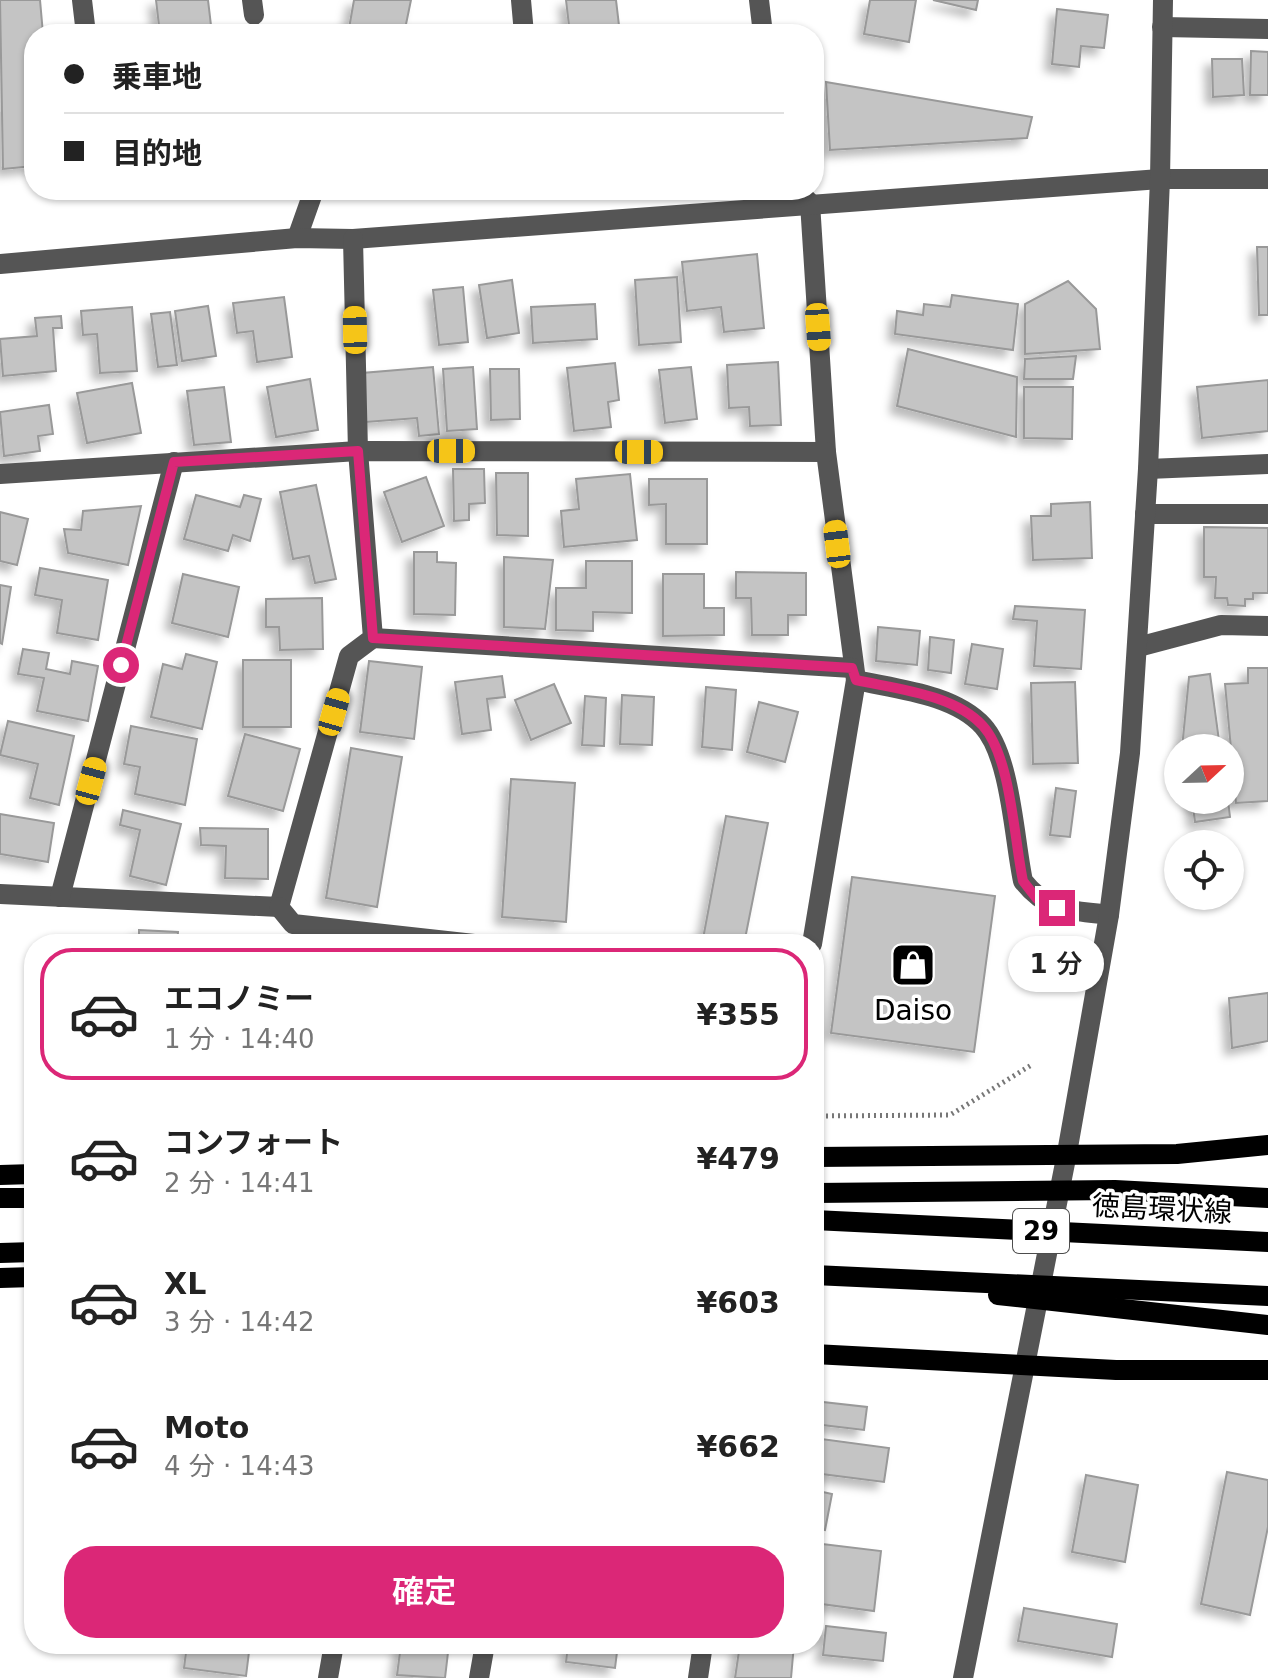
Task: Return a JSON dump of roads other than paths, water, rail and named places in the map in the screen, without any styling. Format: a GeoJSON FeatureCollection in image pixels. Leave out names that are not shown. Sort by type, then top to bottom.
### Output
{"type":"FeatureCollection","features":[{"type":"Feature","properties":{"kind":"main road","name":"徳島環状線"},"geometry":{"type":"LineString","coordinates":[[824,1157],[1177,1154],[1268,1145]]}},
{"type":"Feature","properties":{"kind":"main road"},"geometry":{"type":"LineString","coordinates":[[1177,1154],[1268,1158]]}},
{"type":"Feature","properties":{"kind":"main road"},"geometry":{"type":"LineString","coordinates":[[0,1175],[24,1174]]}},
{"type":"Feature","properties":{"kind":"main road"},"geometry":{"type":"LineString","coordinates":[[824,1193],[1115,1190],[1268,1198]]}},
{"type":"Feature","properties":{"kind":"main road"},"geometry":{"type":"LineString","coordinates":[[0,1198],[24,1198]]}},
{"type":"Feature","properties":{"kind":"main road","name":"徳島環状線"},"geometry":{"type":"LineString","coordinates":[[824,1220],[1268,1242]]}},
{"type":"Feature","properties":{"kind":"main road"},"geometry":{"type":"LineString","coordinates":[[0,1253],[24,1252]]}},
{"type":"Feature","properties":{"kind":"main road","name":"29"},"geometry":{"type":"LineString","coordinates":[[824,1275],[1268,1296]]}},
{"type":"Feature","properties":{"kind":"main road"},"geometry":{"type":"LineString","coordinates":[[824,1276],[1268,1325]]}},
{"type":"Feature","properties":{"kind":"main road"},"geometry":{"type":"LineString","coordinates":[[0,1278],[24,1277]]}},
{"type":"Feature","properties":{"kind":"main road"},"geometry":{"type":"LineString","coordinates":[[824,1355],[1116,1370],[1268,1370]]}},
{"type":"Feature","properties":{"kind":"street"},"geometry":{"type":"LineString","coordinates":[[82,0],[85,24]]}},
{"type":"Feature","properties":{"kind":"street"},"geometry":{"type":"LineString","coordinates":[[521,0],[523,24]]}},
{"type":"Feature","properties":{"kind":"street"},"geometry":{"type":"LineString","coordinates":[[759,0],[762,24]]}},
{"type":"Feature","properties":{"kind":"street"},"geometry":{"type":"LineString","coordinates":[[963,1678],[1067,1153],[1109,915],[1130,753],[1148,469],[1160,179],[1163,0]]}},
{"type":"Feature","properties":{"kind":"street"},"geometry":{"type":"LineString","coordinates":[[1162,27],[1268,29]]}},
{"type":"Feature","properties":{"kind":"street"},"geometry":{"type":"LineString","coordinates":[[824,195],[1160,179],[1268,179]]}},
{"type":"Feature","properties":{"kind":"street"},"geometry":{"type":"LineString","coordinates":[[297,238],[310,200]]}},
{"type":"Feature","properties":{"kind":"street"},"geometry":{"type":"LineString","coordinates":[[0,264],[297,238],[353,239],[761,200]]}},
{"type":"Feature","properties":{"kind":"street"},"geometry":{"type":"LineString","coordinates":[[803,200],[826,452],[854,674],[814,934]]}},
{"type":"Feature","properties":{"kind":"street"},"geometry":{"type":"LineString","coordinates":[[353,239],[358,451],[373,638]]}},
{"type":"Feature","properties":{"kind":"street"},"geometry":{"type":"LineString","coordinates":[[0,474],[358,451],[826,452]]}},
{"type":"Feature","properties":{"kind":"street"},"geometry":{"type":"LineString","coordinates":[[60,897],[174,462]]}},
{"type":"Feature","properties":{"kind":"street"},"geometry":{"type":"LineString","coordinates":[[1148,469],[1268,464]]}},
{"type":"Feature","properties":{"kind":"street"},"geometry":{"type":"LineString","coordinates":[[1145,514],[1268,514]]}},
{"type":"Feature","properties":{"kind":"street"},"geometry":{"type":"LineString","coordinates":[[1138,647],[1221,625],[1268,626]]}},
{"type":"Feature","properties":{"kind":"street"},"geometry":{"type":"LineString","coordinates":[[279,907],[349,656],[373,638],[854,674],[955,707],[982,725],[996,745],[1023,881],[1037,899],[1057,908],[1109,915]]}},
{"type":"Feature","properties":{"kind":"street"},"geometry":{"type":"LineString","coordinates":[[0,894],[279,907],[293,924],[384,934]]}},
{"type":"Feature","properties":{"kind":"street"},"geometry":{"type":"LineString","coordinates":[[328,1678],[332,1654]]}},
{"type":"Feature","properties":{"kind":"street"},"geometry":{"type":"LineString","coordinates":[[479,1678],[483,1654]]}},
{"type":"Feature","properties":{"kind":"street"},"geometry":{"type":"LineString","coordinates":[[698,1678],[702,1654]]}},
{"type":"Feature","properties":{"kind":"place","name":"Daiso"},"geometry":{"type":"Point","coordinates":[913,965]}}]}
